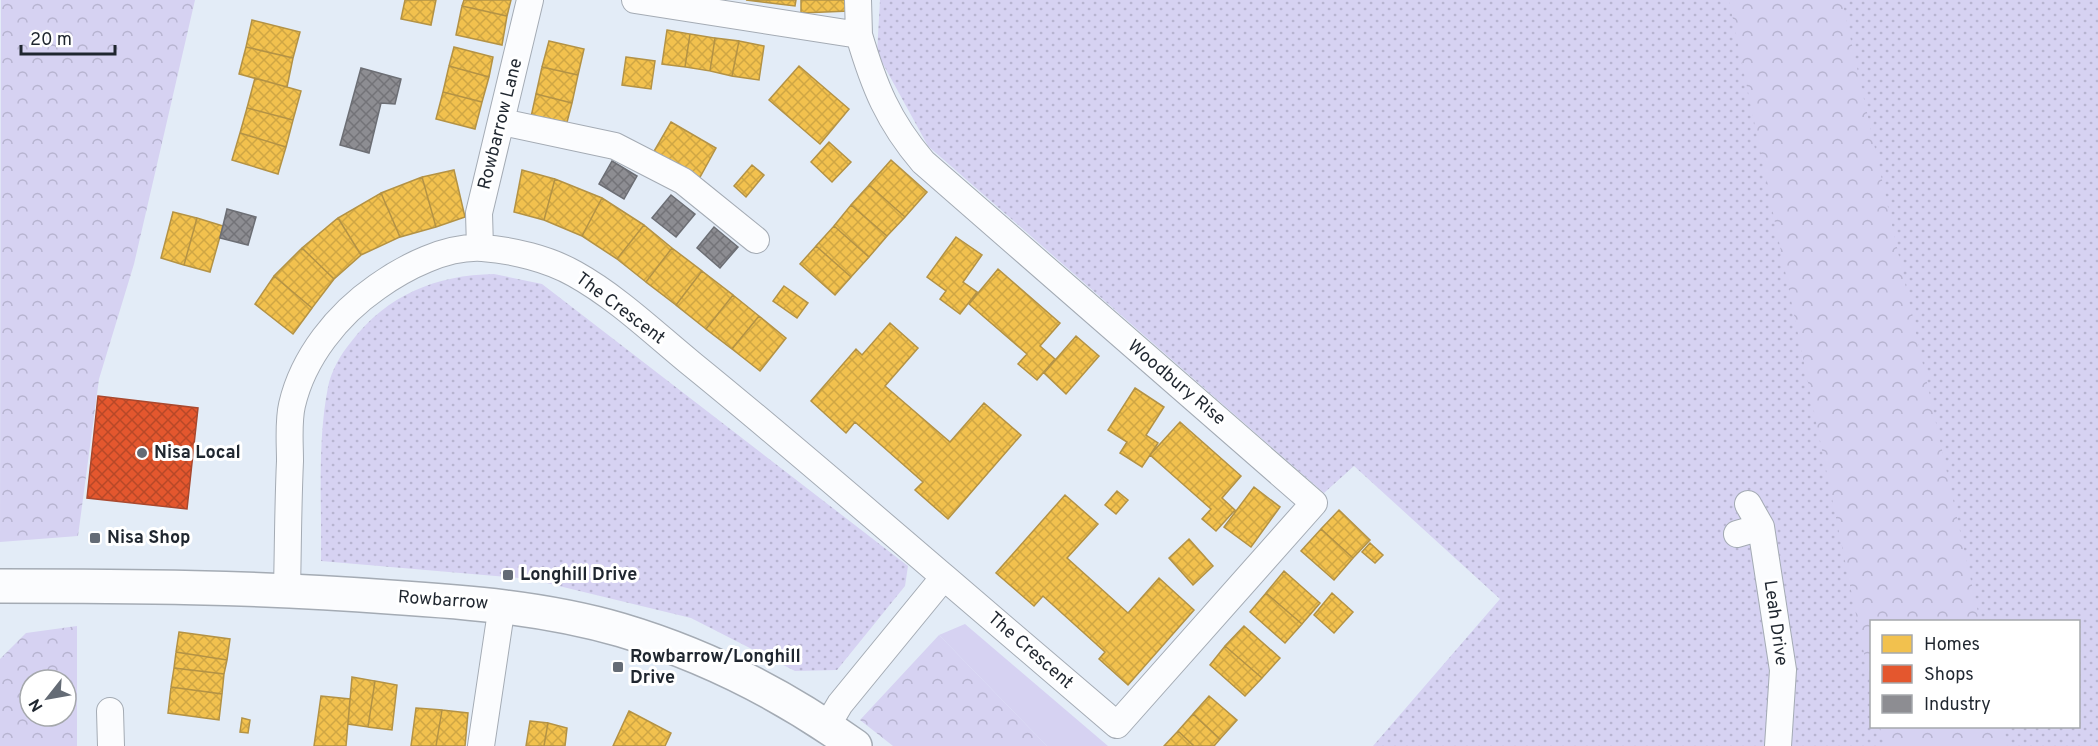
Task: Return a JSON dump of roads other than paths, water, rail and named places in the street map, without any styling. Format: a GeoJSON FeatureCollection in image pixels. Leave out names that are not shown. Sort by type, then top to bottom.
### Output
{"type":"FeatureCollection","features":[{"type":"Feature","properties":{"kind":"street","name":"Rowbarrow Lane"},"geometry":{"type":"LineString","coordinates":[[480,248],[478,213],[530,0]]}},
{"type":"Feature","properties":{"kind":"street"},"geometry":{"type":"LineString","coordinates":[[635,0],[859,35]]}},
{"type":"Feature","properties":{"kind":"street","name":"Woodbury Rise"},"geometry":{"type":"LineString","coordinates":[[858,0],[859,35],[885,110],[902,137],[923,162],[1314,503],[1117,725]]}},
{"type":"Feature","properties":{"kind":"street"},"geometry":{"type":"LineString","coordinates":[[502,122],[615,146],[683,181],[756,240]]}},
{"type":"Feature","properties":{"kind":"street","name":"The Crescent"},"geometry":{"type":"LineString","coordinates":[[287,589],[291,407],[314,353],[342,317],[365,295],[391,277],[429,260],[480,248],[541,260],[575,274],[618,304],[754,414],[1117,725]]}},
{"type":"Feature","properties":{"kind":"street","name":"Leah Drive"},"geometry":{"type":"LineString","coordinates":[[1748,504],[1749,530],[1783,670],[1778,746]]}},
{"type":"Feature","properties":{"kind":"street"},"geometry":{"type":"LineString","coordinates":[[827,726],[840,704],[944,577]]}},
{"type":"Feature","properties":{"kind":"street","name":"Rowbarrow"},"geometry":{"type":"LineString","coordinates":[[0,586],[287,589],[502,605],[562,615],[678,650],[734,674],[827,726],[855,746]]}},
{"type":"Feature","properties":{"kind":"street"},"geometry":{"type":"LineString","coordinates":[[481,746],[502,605]]}},
{"type":"Feature","properties":{"kind":"street"},"geometry":{"type":"LineString","coordinates":[[110,711],[111,746]]}},
{"type":"Feature","properties":{"kind":"place","name":"Nisa Local"},"geometry":{"type":"Point","coordinates":[142,453]}},
{"type":"Feature","properties":{"kind":"place","name":"Nisa Shop"},"geometry":{"type":"Point","coordinates":[95,538]}},
{"type":"Feature","properties":{"kind":"place","name":"Longhill Drive"},"geometry":{"type":"Point","coordinates":[508,575]}},
{"type":"Feature","properties":{"kind":"place","name":"Rowbarrow/Longhill Drive"},"geometry":{"type":"Point","coordinates":[618,667]}}]}
